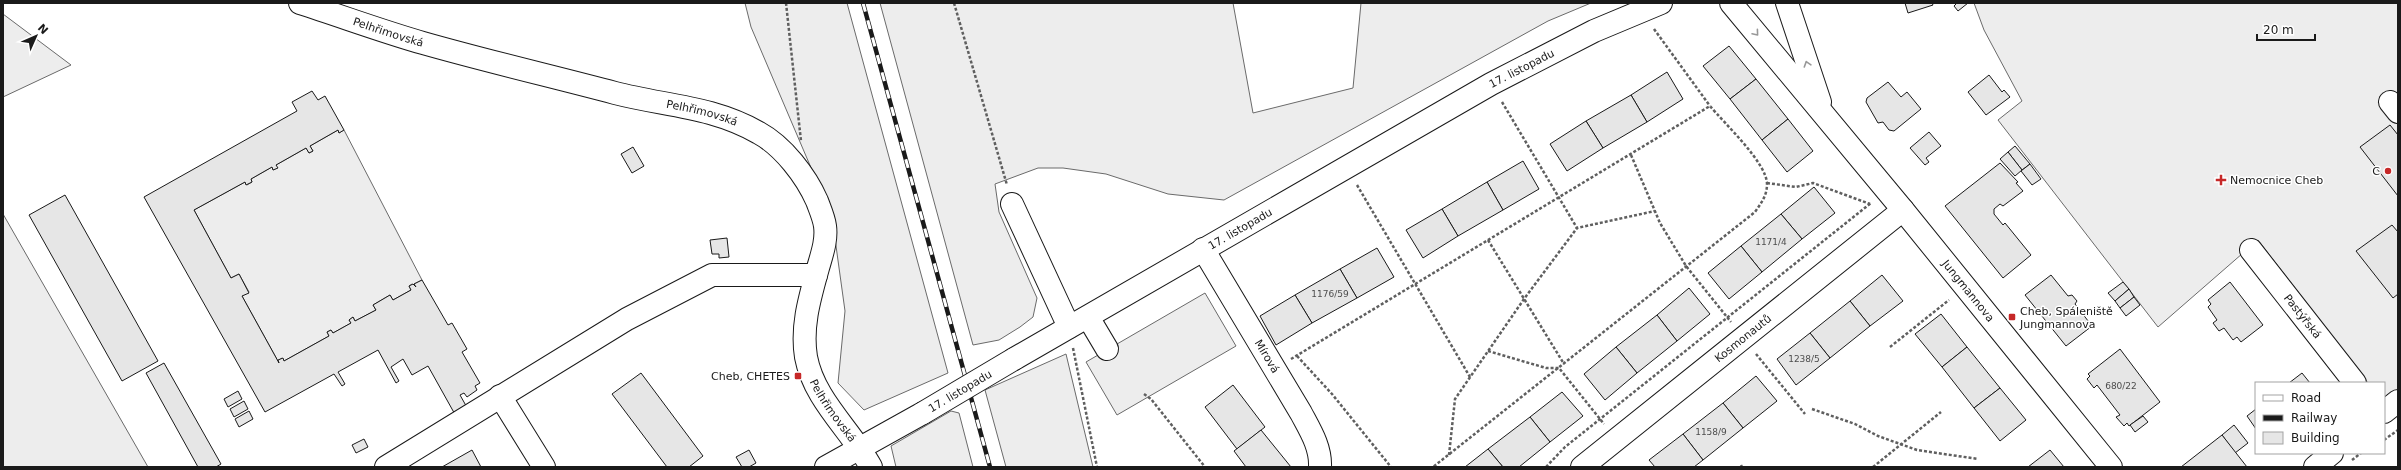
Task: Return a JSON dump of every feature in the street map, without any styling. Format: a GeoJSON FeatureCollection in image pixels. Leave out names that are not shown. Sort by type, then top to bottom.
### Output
{"type":"FeatureCollection","features":[{"type":"Feature","properties":{"kind":"street","name":"Pelhřimovská"},"geometry":{"type":"LineString","coordinates":[[300,3],[423,43],[621,94],[704,110],[731,119],[761,134],[792,163],[806,181],[816,200],[825,225],[825,242],[806,320],[806,357],[811,376],[826,402],[860,447],[871,467]]}},
{"type":"Feature","properties":{"kind":"street","name":"17. listopadu"},"geometry":{"type":"LineString","coordinates":[[826,467],[860,447],[923,414],[1203,249],[1491,84],[1594,31],[1661,3]]}},
{"type":"Feature","properties":{"kind":"street","name":"Jungmannova"},"geometry":{"type":"LineString","coordinates":[[1731,3],[1904,210],[2111,467]]}},
{"type":"Feature","properties":{"kind":"street","name":"Jungmannova"},"geometry":{"type":"LineString","coordinates":[[1787,3],[1824,115]]}},
{"type":"Feature","properties":{"kind":"street"},"geometry":{"type":"LineString","coordinates":[[1012,204],[1069,327]]}},
{"type":"Feature","properties":{"kind":"street","name":"Kosmonautů"},"geometry":{"type":"LineString","coordinates":[[1582,467],[1904,210]]}},
{"type":"Feature","properties":{"kind":"street","name":"Mírová"},"geometry":{"type":"LineString","coordinates":[[1203,249],[1315,440],[1320,458],[1320,467]]}},
{"type":"Feature","properties":{"kind":"street","name":"Pastýřská"},"geometry":{"type":"LineString","coordinates":[[2251,250],[2354,382]]}},
{"type":"Feature","properties":{"kind":"street"},"geometry":{"type":"LineString","coordinates":[[386,467],[627,319],[712,275],[816,275]]}},
{"type":"Feature","properties":{"kind":"street"},"geometry":{"type":"LineString","coordinates":[[1088,317],[1107,349]]}},
{"type":"Feature","properties":{"kind":"street"},"geometry":{"type":"LineString","coordinates":[[500,396],[544,467]]}},
{"type":"Feature","properties":{"kind":"street"},"geometry":{"type":"LineString","coordinates":[[2385,411],[2398,401]]}},
{"type":"Feature","properties":{"kind":"street"},"geometry":{"type":"LineString","coordinates":[[2314,467],[2331,454]]}},
{"type":"Feature","properties":{"kind":"path"},"geometry":{"type":"LineString","coordinates":[[786,3],[802,142]]}},
{"type":"Feature","properties":{"kind":"path"},"geometry":{"type":"LineString","coordinates":[[954,3],[1012,204]]}},
{"type":"Feature","properties":{"kind":"path"},"geometry":{"type":"LineString","coordinates":[[1433,467],[1755,212],[1766,196],[1767,183],[1760,166],[1710,106],[1641,11]]}},
{"type":"Feature","properties":{"kind":"path"},"geometry":{"type":"LineString","coordinates":[[1491,84],[1577,228]]}},
{"type":"Feature","properties":{"kind":"path"},"geometry":{"type":"LineString","coordinates":[[1274,369],[1560,198],[1710,106]]}},
{"type":"Feature","properties":{"kind":"path"},"geometry":{"type":"LineString","coordinates":[[1631,155],[1655,211],[1686,266],[1805,414]]}},
{"type":"Feature","properties":{"kind":"path"},"geometry":{"type":"LineString","coordinates":[[1347,167],[1470,377]]}},
{"type":"Feature","properties":{"kind":"path"},"geometry":{"type":"LineString","coordinates":[[1767,183],[1796,187],[1813,183],[1870,204]]}},
{"type":"Feature","properties":{"kind":"path"},"geometry":{"type":"LineString","coordinates":[[1546,467],[1565,446],[1887,190]]}},
{"type":"Feature","properties":{"kind":"path"},"geometry":{"type":"LineString","coordinates":[[1449,455],[1455,399],[1524,299],[1577,228],[1655,211]]}},
{"type":"Feature","properties":{"kind":"path"},"geometry":{"type":"LineString","coordinates":[[1488,240],[1564,364]]}},
{"type":"Feature","properties":{"kind":"path"},"geometry":{"type":"LineString","coordinates":[[1890,347],[1966,287]]}},
{"type":"Feature","properties":{"kind":"path"},"geometry":{"type":"LineString","coordinates":[[1069,327],[1097,467]]}},
{"type":"Feature","properties":{"kind":"path"},"geometry":{"type":"LineString","coordinates":[[1488,350],[1546,368],[1559,368]]}},
{"type":"Feature","properties":{"kind":"path"},"geometry":{"type":"LineString","coordinates":[[1297,356],[1332,394],[1391,467]]}},
{"type":"Feature","properties":{"kind":"path"},"geometry":{"type":"LineString","coordinates":[[1559,368],[1616,440]]}},
{"type":"Feature","properties":{"kind":"path"},"geometry":{"type":"LineString","coordinates":[[1144,394],[1151,399],[1205,467]]}},
{"type":"Feature","properties":{"kind":"path"},"geometry":{"type":"LineString","coordinates":[[1812,409],[1855,424],[1878,436],[1901,445],[1924,451],[1978,459]]}},
{"type":"Feature","properties":{"kind":"path"},"geometry":{"type":"LineString","coordinates":[[1873,467],[1941,412]]}},
{"type":"Feature","properties":{"kind":"path"},"geometry":{"type":"LineString","coordinates":[[2385,439],[2398,430]]}},
{"type":"Feature","properties":{"kind":"shaded area"},"geometry":{"type":"Polygon","coordinates":[[[745,3],[847,3],[948,373],[864,410],[838,383],[845,311],[832,217],[751,27],[745,3]]]}},
{"type":"Feature","properties":{"kind":"shaded area"},"geometry":{"type":"Polygon","coordinates":[[[880,3],[1233,3],[1253,113],[1353,88],[1361,3],[1591,3],[1548,21],[1224,200],[1168,194],[1106,174],[1063,168],[1038,168],[995,184],[999,212],[1037,298],[1033,317],[1020,327],[999,340],[973,345],[880,3]]]}},
{"type":"Feature","properties":{"kind":"shaded area","name":"Nemocnice Cheb"},"geometry":{"type":"Polygon","coordinates":[[[1974,3],[2398,3],[2398,401],[2385,403],[2385,382],[2367,382],[2258,240],[2158,327],[1998,120],[2022,101],[1984,30],[1974,3]]]}},
{"type":"Feature","properties":{"kind":"shaded area"},"geometry":{"type":"Polygon","coordinates":[[[3,14],[71,65],[3,97],[3,14]]]}},
{"type":"Feature","properties":{"kind":"shaded area"},"geometry":{"type":"Polygon","coordinates":[[[338,130],[339,133],[344,130],[422,280],[414,284],[416,287],[412,284],[409,286],[411,290],[393,300],[390,295],[373,305],[376,310],[355,321],[353,317],[349,320],[351,323],[333,333],[331,330],[327,332],[329,336],[284,361],[282,358],[279,360],[279,363],[242,296],[249,292],[239,274],[231,278],[194,210],[245,182],[247,185],[252,182],[251,179],[272,167],[273,170],[277,168],[276,165],[306,148],[309,153],[313,151],[310,146],[338,130]]]}},
{"type":"Feature","properties":{"kind":"shaded area"},"geometry":{"type":"Polygon","coordinates":[[[3,214],[148,467],[3,467],[3,214]]]}},
{"type":"Feature","properties":{"kind":"shaded area"},"geometry":{"type":"Polygon","coordinates":[[[1205,293],[1236,346],[1117,415],[1086,362],[1205,293]]]}},
{"type":"Feature","properties":{"kind":"shaded area"},"geometry":{"type":"Polygon","coordinates":[[[1066,354],[1093,467],[1006,467],[985,390],[1066,354]]]}},
{"type":"Feature","properties":{"kind":"shaded area"},"geometry":{"type":"Polygon","coordinates":[[[951,411],[959,413],[973,467],[896,467],[891,446],[951,411]]]}},
{"type":"Feature","properties":{"kind":"building"},"geometry":{"type":"Polygon","coordinates":[[[1905,3],[1932,3],[1933,5],[1908,13],[1905,3]]]}},
{"type":"Feature","properties":{"kind":"building"},"geometry":{"type":"Polygon","coordinates":[[[1957,3],[1968,3],[1958,11],[1954,6],[1957,3]]]}},
{"type":"Feature","properties":{"kind":"building"},"geometry":{"type":"Polygon","coordinates":[[[1729,46],[1756,79],[1730,99],[1703,66],[1729,46]]]}},
{"type":"Feature","properties":{"kind":"building"},"geometry":{"type":"Polygon","coordinates":[[[1667,72],[1683,99],[1647,122],[1631,95],[1667,72]]]}},
{"type":"Feature","properties":{"kind":"building"},"geometry":{"type":"Polygon","coordinates":[[[1989,75],[2002,92],[2004,90],[2010,97],[1986,115],[1968,92],[1989,75]]]}},
{"type":"Feature","properties":{"kind":"building"},"geometry":{"type":"Polygon","coordinates":[[[1756,79],[1788,119],[1762,140],[1730,99],[1756,79]]]}},
{"type":"Feature","properties":{"kind":"building"},"geometry":{"type":"Polygon","coordinates":[[[1888,82],[1901,97],[1907,92],[1921,109],[1894,131],[1889,130],[1883,122],[1878,123],[1866,102],[1867,98],[1888,82]]]}},
{"type":"Feature","properties":{"kind":"building"},"geometry":{"type":"Polygon","coordinates":[[[312,91],[318,100],[325,96],[344,130],[339,133],[338,130],[310,146],[313,151],[309,153],[306,148],[276,165],[278,168],[273,170],[272,167],[251,179],[252,182],[246,185],[245,182],[194,210],[231,278],[239,274],[249,293],[242,296],[279,363],[278,360],[283,358],[284,361],[329,336],[327,332],[331,330],[333,333],[351,323],[349,320],[353,317],[355,321],[376,310],[373,305],[390,295],[393,300],[411,290],[409,286],[413,284],[416,287],[414,284],[422,280],[448,325],[452,323],[467,349],[462,352],[480,383],[475,386],[477,390],[467,397],[464,393],[460,395],[469,411],[457,418],[428,366],[412,375],[403,359],[391,367],[399,381],[396,383],[378,350],[338,372],[345,384],[342,386],[334,374],[265,412],[144,197],[297,111],[292,102],[312,91]]]}},
{"type":"Feature","properties":{"kind":"building"},"geometry":{"type":"Polygon","coordinates":[[[1631,95],[1647,122],[1603,148],[1586,121],[1631,95]]]}},
{"type":"Feature","properties":{"kind":"building"},"geometry":{"type":"Polygon","coordinates":[[[1788,119],[1813,151],[1787,172],[1762,140],[1788,119]]]}},
{"type":"Feature","properties":{"kind":"building"},"geometry":{"type":"Polygon","coordinates":[[[1586,121],[1603,148],[1567,171],[1550,144],[1586,121]]]}},
{"type":"Feature","properties":{"kind":"building","name":"C"},"geometry":{"type":"Polygon","coordinates":[[[2390,125],[2398,135],[2398,196],[2360,147],[2390,125]]]}},
{"type":"Feature","properties":{"kind":"building"},"geometry":{"type":"Polygon","coordinates":[[[1929,132],[1941,146],[1926,158],[1929,162],[1925,165],[1910,148],[1929,132]]]}},
{"type":"Feature","properties":{"kind":"building"},"geometry":{"type":"Polygon","coordinates":[[[2015,146],[2030,164],[2022,170],[2008,152],[2015,146]]]}},
{"type":"Feature","properties":{"kind":"building"},"geometry":{"type":"Polygon","coordinates":[[[633,147],[644,166],[632,173],[621,154],[633,147]]]}},
{"type":"Feature","properties":{"kind":"building"},"geometry":{"type":"Polygon","coordinates":[[[2008,152],[2022,170],[2015,176],[2000,159],[2008,152]]]}},
{"type":"Feature","properties":{"kind":"building"},"geometry":{"type":"Polygon","coordinates":[[[1523,161],[1539,189],[1503,210],[1487,182],[1523,161]]]}},
{"type":"Feature","properties":{"kind":"building"},"geometry":{"type":"Polygon","coordinates":[[[2000,163],[2018,182],[2016,183],[2023,191],[2003,206],[2000,204],[1994,209],[1994,214],[2003,225],[2005,223],[2031,255],[2003,278],[1945,206],[2000,163]]]}},
{"type":"Feature","properties":{"kind":"building"},"geometry":{"type":"Polygon","coordinates":[[[2030,164],[2041,179],[2032,185],[2021,171],[2030,164]]]}},
{"type":"Feature","properties":{"kind":"building"},"geometry":{"type":"Polygon","coordinates":[[[1487,182],[1503,210],[1458,236],[1442,209],[1487,182]]]}},
{"type":"Feature","properties":{"kind":"building"},"geometry":{"type":"Polygon","coordinates":[[[1814,187],[1835,213],[1802,239],[1781,214],[1814,187]]]}},
{"type":"Feature","properties":{"kind":"building"},"geometry":{"type":"Polygon","coordinates":[[[65,195],[158,361],[122,381],[29,215],[65,195]]]}},
{"type":"Feature","properties":{"kind":"building"},"geometry":{"type":"Polygon","coordinates":[[[1442,209],[1458,236],[1423,258],[1406,230],[1442,209]]]}},
{"type":"Feature","properties":{"kind":"building"},"geometry":{"type":"Polygon","coordinates":[[[1781,214],[1802,239],[1762,272],[1741,246],[1781,214]]]}},
{"type":"Feature","properties":{"kind":"building"},"geometry":{"type":"Polygon","coordinates":[[[2392,225],[2398,232],[2398,294],[2393,298],[2356,251],[2392,225]]]}},
{"type":"Feature","properties":{"kind":"building"},"geometry":{"type":"Polygon","coordinates":[[[727,238],[729,257],[719,258],[719,254],[712,254],[710,240],[727,238]]]}},
{"type":"Feature","properties":{"kind":"building"},"geometry":{"type":"Polygon","coordinates":[[[1741,246],[1762,272],[1729,299],[1708,273],[1741,246]]]}},
{"type":"Feature","properties":{"kind":"building"},"geometry":{"type":"Polygon","coordinates":[[[1377,248],[1394,277],[1357,298],[1340,269],[1377,248]]]}},
{"type":"Feature","properties":{"kind":"building"},"geometry":{"type":"Polygon","coordinates":[[[1340,269],[1357,298],[1312,323],[1295,295],[1340,269]]]}},
{"type":"Feature","properties":{"kind":"building"},"geometry":{"type":"Polygon","coordinates":[[[1882,275],[1903,301],[1870,326],[1850,301],[1882,275]]]}},
{"type":"Feature","properties":{"kind":"building"},"geometry":{"type":"Polygon","coordinates":[[[2051,275],[2068,296],[2072,295],[2077,301],[2075,304],[2092,326],[2066,346],[2025,295],[2051,275]]]}},
{"type":"Feature","properties":{"kind":"building"},"geometry":{"type":"Polygon","coordinates":[[[2123,282],[2129,289],[2115,301],[2108,293],[2123,282]]]}},
{"type":"Feature","properties":{"kind":"building"},"geometry":{"type":"Polygon","coordinates":[[[2230,282],[2263,325],[2241,342],[2237,337],[2233,340],[2224,328],[2219,331],[2213,323],[2217,320],[2208,307],[2211,304],[2208,300],[2230,282]]]}},
{"type":"Feature","properties":{"kind":"building"},"geometry":{"type":"Polygon","coordinates":[[[1689,288],[1710,314],[1677,341],[1657,315],[1689,288]]]}},
{"type":"Feature","properties":{"kind":"building"},"geometry":{"type":"Polygon","coordinates":[[[2129,289],[2134,297],[2120,308],[2115,301],[2129,289]]]}},
{"type":"Feature","properties":{"kind":"building"},"geometry":{"type":"Polygon","coordinates":[[[1295,295],[1312,323],[1276,345],[1260,316],[1295,295]]]}},
{"type":"Feature","properties":{"kind":"building"},"geometry":{"type":"Polygon","coordinates":[[[2134,297],[2140,305],[2126,316],[2120,308],[2134,297]]]}},
{"type":"Feature","properties":{"kind":"building"},"geometry":{"type":"Polygon","coordinates":[[[1850,301],[1870,326],[1830,358],[1810,333],[1850,301]]]}},
{"type":"Feature","properties":{"kind":"building"},"geometry":{"type":"Polygon","coordinates":[[[1941,314],[1967,347],[1942,367],[1915,334],[1941,314]]]}},
{"type":"Feature","properties":{"kind":"building"},"geometry":{"type":"Polygon","coordinates":[[[1657,315],[1677,341],[1637,373],[1616,347],[1657,315]]]}},
{"type":"Feature","properties":{"kind":"building"},"geometry":{"type":"Polygon","coordinates":[[[1810,333],[1830,358],[1796,385],[1777,359],[1810,333]]]}},
{"type":"Feature","properties":{"kind":"building"},"geometry":{"type":"Polygon","coordinates":[[[1616,347],[1637,373],[1605,400],[1584,374],[1616,347]]]}},
{"type":"Feature","properties":{"kind":"building"},"geometry":{"type":"Polygon","coordinates":[[[1967,347],[2000,388],[1974,408],[1942,367],[1967,347]]]}},
{"type":"Feature","properties":{"kind":"building"},"geometry":{"type":"Polygon","coordinates":[[[2120,349],[2160,402],[2129,426],[2127,423],[2124,426],[2116,417],[2120,415],[2097,385],[2094,388],[2087,379],[2090,376],[2088,374],[2120,349]]]}},
{"type":"Feature","properties":{"kind":"building"},"geometry":{"type":"Polygon","coordinates":[[[164,363],[221,464],[216,467],[198,467],[146,373],[164,363]]]}},
{"type":"Feature","properties":{"kind":"building"},"geometry":{"type":"Polygon","coordinates":[[[641,373],[703,456],[689,467],[667,467],[612,394],[641,373]]]}},
{"type":"Feature","properties":{"kind":"building"},"geometry":{"type":"Polygon","coordinates":[[[2302,373],[2309,382],[2290,382],[2302,373]]]}},
{"type":"Feature","properties":{"kind":"building"},"geometry":{"type":"Polygon","coordinates":[[[1756,376],[1777,401],[1743,428],[1723,403],[1756,376]]]}},
{"type":"Feature","properties":{"kind":"building"},"geometry":{"type":"Polygon","coordinates":[[[1233,385],[1265,427],[1237,449],[1205,407],[1233,385]]]}},
{"type":"Feature","properties":{"kind":"building"},"geometry":{"type":"Polygon","coordinates":[[[2000,388],[2026,420],[2000,441],[1974,408],[2000,388]]]}},
{"type":"Feature","properties":{"kind":"building"},"geometry":{"type":"Polygon","coordinates":[[[238,391],[242,399],[228,407],[224,399],[238,391]]]}},
{"type":"Feature","properties":{"kind":"building"},"geometry":{"type":"Polygon","coordinates":[[[1562,392],[1583,416],[1550,442],[1530,417],[1562,392]]]}},
{"type":"Feature","properties":{"kind":"building"},"geometry":{"type":"Polygon","coordinates":[[[244,401],[248,409],[234,417],[230,409],[244,401]]]}},
{"type":"Feature","properties":{"kind":"building"},"geometry":{"type":"Polygon","coordinates":[[[1723,403],[1743,428],[1703,460],[1683,434],[1723,403]]]}},
{"type":"Feature","properties":{"kind":"building"},"geometry":{"type":"Polygon","coordinates":[[[2255,410],[2255,428],[2247,416],[2255,410]]]}},
{"type":"Feature","properties":{"kind":"building"},"geometry":{"type":"Polygon","coordinates":[[[249,411],[253,419],[239,427],[235,419],[249,411]]]}},
{"type":"Feature","properties":{"kind":"building"},"geometry":{"type":"Polygon","coordinates":[[[2143,416],[2148,422],[2135,432],[2130,425],[2143,416]]]}},
{"type":"Feature","properties":{"kind":"building"},"geometry":{"type":"Polygon","coordinates":[[[1530,417],[1550,442],[1519,467],[1503,467],[1488,449],[1530,417]]]}},
{"type":"Feature","properties":{"kind":"building"},"geometry":{"type":"Polygon","coordinates":[[[2234,425],[2248,443],[2235,453],[2222,435],[2234,425]]]}},
{"type":"Feature","properties":{"kind":"building"},"geometry":{"type":"Polygon","coordinates":[[[1261,430],[1291,467],[1246,467],[1234,451],[1261,430]]]}},
{"type":"Feature","properties":{"kind":"building"},"geometry":{"type":"Polygon","coordinates":[[[1683,434],[1703,460],[1694,467],[1655,467],[1649,460],[1683,434]]]}},
{"type":"Feature","properties":{"kind":"building"},"geometry":{"type":"Polygon","coordinates":[[[2222,435],[2247,467],[2181,467],[2222,435]]]}},
{"type":"Feature","properties":{"kind":"building"},"geometry":{"type":"Polygon","coordinates":[[[364,439],[368,447],[356,453],[352,445],[364,439]]]}},
{"type":"Feature","properties":{"kind":"building"},"geometry":{"type":"Polygon","coordinates":[[[1488,449],[1503,467],[1465,467],[1488,449]]]}},
{"type":"Feature","properties":{"kind":"building"},"geometry":{"type":"Polygon","coordinates":[[[472,450],[481,467],[442,467],[472,450]]]}},
{"type":"Feature","properties":{"kind":"building"},"geometry":{"type":"Polygon","coordinates":[[[749,450],[756,463],[749,467],[742,467],[736,457],[749,450]]]}},
{"type":"Feature","properties":{"kind":"building"},"geometry":{"type":"Polygon","coordinates":[[[2050,450],[2064,467],[2028,467],[2050,450]]]}},
{"type":"Feature","properties":{"kind":"railway"},"geometry":{"type":"LineString","coordinates":[[863,3],[990,467]]}},
{"type":"Feature","properties":{"kind":"place","name":"C"},"geometry":{"type":"Point","coordinates":[2388,171]}},
{"type":"Feature","properties":{"kind":"place","name":"Nemocnice Cheb"},"geometry":{"type":"Point","coordinates":[2221,180]}},
{"type":"Feature","properties":{"kind":"place","name":"Cheb, Spáleniště Jungmannova"},"geometry":{"type":"Point","coordinates":[2012,317]}},
{"type":"Feature","properties":{"kind":"place","name":"Cheb, CHETES"},"geometry":{"type":"Point","coordinates":[798,376]}}]}
